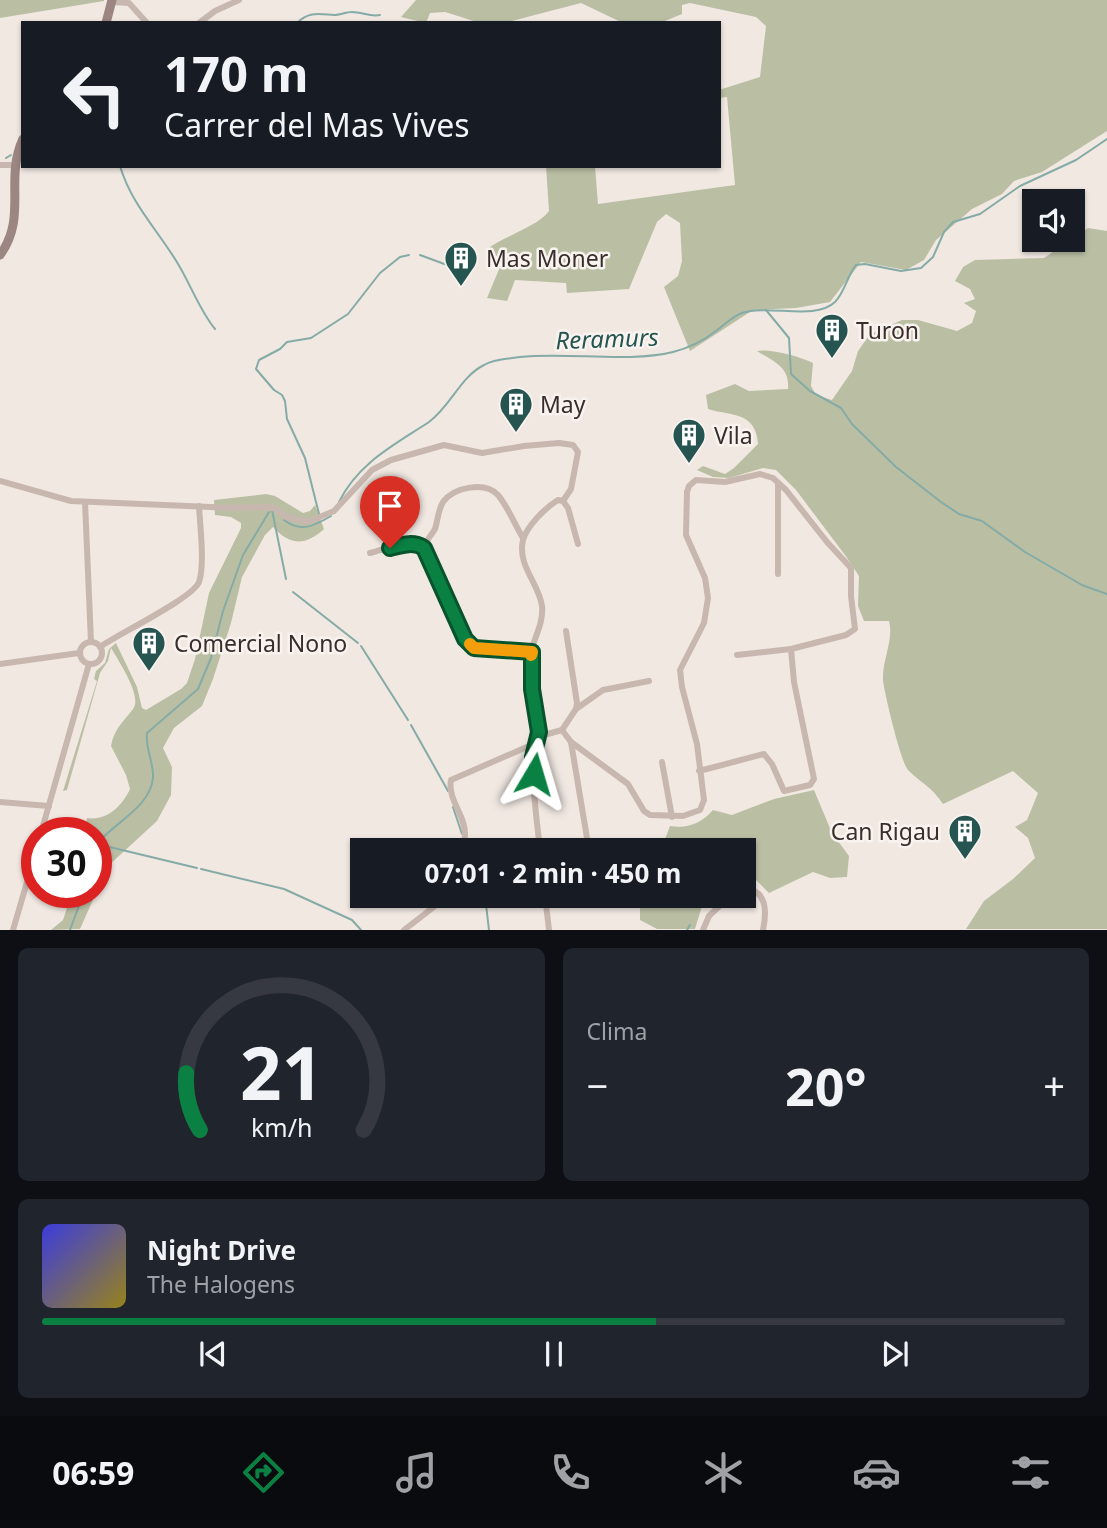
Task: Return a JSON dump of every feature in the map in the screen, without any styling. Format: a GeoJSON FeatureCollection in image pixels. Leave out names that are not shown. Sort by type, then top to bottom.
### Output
{"type":"FeatureCollection","features":[{"type":"Feature","properties":{"kind":"street"},"geometry":{"type":"LineString","coordinates":[[202,21],[215,11],[239,0]]}},
{"type":"Feature","properties":{"kind":"street"},"geometry":{"type":"LineString","coordinates":[[107,21],[112,1],[130,3],[145,21]]}},
{"type":"Feature","properties":{"kind":"street"},"geometry":{"type":"LineString","coordinates":[[0,255],[11,236],[16,218],[15,165],[21,146]]}},
{"type":"Feature","properties":{"kind":"street"},"geometry":{"type":"LineString","coordinates":[[0,166],[15,165]]}},
{"type":"Feature","properties":{"kind":"street"},"geometry":{"type":"LineString","coordinates":[[0,481],[62,500],[234,508],[260,506],[276,509],[286,517],[300,522],[317,519],[343,503],[362,479],[382,464],[438,447],[454,446],[482,453],[566,443],[573,445],[578,452],[571,489],[563,501]]}},
{"type":"Feature","properties":{"kind":"street"},"geometry":{"type":"LineString","coordinates":[[562,730],[571,742],[628,784],[650,815],[672,817],[700,810],[704,800],[694,730],[680,679],[681,665],[700,632],[708,607],[705,578],[686,535],[689,486],[700,479],[725,482],[760,474],[786,490],[846,562],[853,574],[851,596],[856,625],[854,632],[790,649],[737,655]]}},
{"type":"Feature","properties":{"kind":"street"},"geometry":{"type":"LineString","coordinates":[[778,483],[778,574]]}},
{"type":"Feature","properties":{"kind":"street"},"geometry":{"type":"LineString","coordinates":[[424,548],[426,540],[435,529],[444,500],[472,487],[487,487],[498,495],[523,538],[525,567],[538,591],[543,616],[532,652],[530,674],[539,732],[533,757],[539,838]]}},
{"type":"Feature","properties":{"kind":"street"},"geometry":{"type":"LineString","coordinates":[[523,538],[543,511],[558,500],[563,501],[568,508],[578,544]]}},
{"type":"Feature","properties":{"kind":"street"},"geometry":{"type":"LineString","coordinates":[[85,502],[91,642]]}},
{"type":"Feature","properties":{"kind":"street"},"geometry":{"type":"LineString","coordinates":[[100,647],[183,599],[195,589],[201,573],[200,506]]}},
{"type":"Feature","properties":{"kind":"street"},"geometry":{"type":"LineString","coordinates":[[370,553],[418,544],[424,548],[465,639],[474,648],[532,652]]}},
{"type":"Feature","properties":{"kind":"street"},"geometry":{"type":"LineString","coordinates":[[566,631],[576,709]]}},
{"type":"Feature","properties":{"kind":"street"},"geometry":{"type":"LineString","coordinates":[[91,642],[100,647],[102,656],[99,662],[89,664],[83,661],[79,653],[82,646],[91,642]]}},
{"type":"Feature","properties":{"kind":"street"},"geometry":{"type":"LineString","coordinates":[[699,771],[764,754],[772,764],[784,790],[810,785],[814,779],[790,649]]}},
{"type":"Feature","properties":{"kind":"street"},"geometry":{"type":"LineString","coordinates":[[0,664],[79,653]]}},
{"type":"Feature","properties":{"kind":"street"},"geometry":{"type":"LineString","coordinates":[[46,817],[89,664]]}},
{"type":"Feature","properties":{"kind":"street"},"geometry":{"type":"LineString","coordinates":[[464,838],[465,833],[450,790],[451,780],[544,735],[562,730],[576,709],[603,690],[649,681]]}},
{"type":"Feature","properties":{"kind":"street"},"geometry":{"type":"LineString","coordinates":[[571,742],[587,838]]}},
{"type":"Feature","properties":{"kind":"street"},"geometry":{"type":"LineString","coordinates":[[662,762],[672,817]]}},
{"type":"Feature","properties":{"kind":"street"},"geometry":{"type":"LineString","coordinates":[[0,802],[49,806]]}},
{"type":"Feature","properties":{"kind":"street"},"geometry":{"type":"LineString","coordinates":[[756,891],[764,901],[766,915],[763,929]]}},
{"type":"Feature","properties":{"kind":"street"},"geometry":{"type":"LineString","coordinates":[[13,929],[21,902]]}},
{"type":"Feature","properties":{"kind":"street"},"geometry":{"type":"LineString","coordinates":[[404,929],[432,908]]}},
{"type":"Feature","properties":{"kind":"street"},"geometry":{"type":"LineString","coordinates":[[546,908],[549,929]]}},
{"type":"Feature","properties":{"kind":"street"},"geometry":{"type":"LineString","coordinates":[[703,929],[709,916],[717,908]]}},
{"type":"Feature","properties":{"kind":"green space"},"geometry":{"type":"Polygon","coordinates":[[[0,0],[104,0],[104,1],[0,18],[0,0]]]}},
{"type":"Feature","properties":{"kind":"green space"},"geometry":{"type":"Polygon","coordinates":[[[416,0],[1107,0],[1107,131],[1042,172],[1014,181],[1002,194],[972,209],[936,240],[924,260],[906,270],[861,262],[830,302],[796,308],[753,310],[690,351],[664,287],[678,276],[682,261],[680,223],[666,214],[657,222],[629,289],[567,293],[566,283],[515,280],[507,301],[487,298],[500,267],[487,249],[537,222],[549,211],[546,168],[595,168],[598,204],[735,185],[727,97],[721,98],[721,89],[760,77],[766,26],[756,17],[690,3],[682,5],[682,14],[665,21],[619,21],[581,3],[512,21],[474,21],[445,12],[430,13],[427,21],[401,17],[416,0]]]}},
{"type":"Feature","properties":{"kind":"green space"},"geometry":{"type":"Polygon","coordinates":[[[1088,228],[1107,231],[1107,929],[966,929],[984,901],[1035,858],[1028,838],[1015,827],[1027,820],[1038,793],[1013,771],[943,804],[908,770],[897,742],[883,680],[890,635],[889,621],[864,621],[858,606],[859,576],[796,490],[776,470],[763,468],[729,478],[713,477],[697,470],[703,466],[725,474],[758,444],[756,433],[747,420],[708,409],[706,395],[735,384],[749,391],[788,389],[784,370],[757,351],[762,350],[813,363],[811,386],[816,395],[832,400],[852,371],[858,351],[870,334],[902,320],[918,320],[957,331],[972,323],[976,311],[964,303],[975,299],[970,289],[955,281],[963,267],[975,260],[1044,258],[1053,252],[1085,252],[1085,230],[1088,228]]]}},
{"type":"Feature","properties":{"kind":"green space"},"geometry":{"type":"Polygon","coordinates":[[[266,494],[275,496],[303,513],[310,511],[315,505],[324,529],[311,539],[298,542],[286,538],[273,527],[265,535],[242,577],[231,623],[202,706],[174,728],[163,748],[172,767],[171,795],[157,821],[112,862],[112,817],[101,817],[113,811],[130,789],[111,746],[117,730],[133,709],[135,696],[111,648],[108,661],[100,673],[67,790],[63,791],[97,681],[94,679],[96,671],[105,663],[109,649],[116,643],[137,687],[142,708],[146,710],[187,683],[209,593],[241,528],[241,523],[231,517],[215,515],[214,500],[266,494]]]}},
{"type":"Feature","properties":{"kind":"green space"},"geometry":{"type":"Polygon","coordinates":[[[814,790],[832,833],[849,856],[847,877],[830,878],[813,872],[769,893],[756,880],[756,838],[666,838],[670,826],[694,824],[713,810],[732,815],[774,799],[814,790]]]}},
{"type":"Feature","properties":{"kind":"green space"},"geometry":{"type":"Polygon","coordinates":[[[67,908],[89,908],[80,929],[51,930],[63,920],[67,908]]]}},
{"type":"Feature","properties":{"kind":"green space"},"geometry":{"type":"Polygon","coordinates":[[[640,908],[701,908],[695,929],[657,929],[640,920],[640,908]]]}},
{"type":"Feature","properties":{"kind":"waterway"},"geometry":{"type":"LineString","coordinates":[[300,21],[314,14],[352,12],[380,15]]}},
{"type":"Feature","properties":{"kind":"waterway","name":"Reramurs"},"geometry":{"type":"LineString","coordinates":[[339,502],[356,476],[390,447],[429,422],[444,408],[468,377],[488,363],[539,356],[655,355],[696,344],[742,313],[826,308],[838,298],[856,265],[865,264],[901,271],[921,268],[933,257],[944,232],[953,222],[980,214],[1020,186],[1076,160],[1107,139]]}},
{"type":"Feature","properties":{"kind":"waterway"},"geometry":{"type":"LineString","coordinates":[[6,158],[11,155]]}},
{"type":"Feature","properties":{"kind":"waterway"},"geometry":{"type":"LineString","coordinates":[[121,168],[130,192],[175,259],[215,329]]}},
{"type":"Feature","properties":{"kind":"waterway"},"geometry":{"type":"LineString","coordinates":[[319,514],[305,458],[287,419],[285,401],[256,369],[259,360],[280,349],[287,342],[311,338],[348,314],[380,273],[400,257],[409,255]]}},
{"type":"Feature","properties":{"kind":"waterway"},"geometry":{"type":"LineString","coordinates":[[420,255],[447,265],[465,265]]}},
{"type":"Feature","properties":{"kind":"waterway"},"geometry":{"type":"LineString","coordinates":[[766,310],[789,338],[791,374],[810,391],[841,408],[852,424],[896,467],[959,514],[982,521],[1025,552],[1082,585],[1107,594]]}},
{"type":"Feature","properties":{"kind":"waterway"},"geometry":{"type":"LineString","coordinates":[[272,510],[286,579]]}},
{"type":"Feature","properties":{"kind":"waterway","name":"Reramurs"},"geometry":{"type":"LineString","coordinates":[[112,829],[138,807],[150,789],[153,772],[147,733],[198,689],[211,658],[223,611],[243,555],[269,512]]}},
{"type":"Feature","properties":{"kind":"waterway","name":"Reramurs"},"geometry":{"type":"LineString","coordinates":[[284,520],[296,526],[307,527],[331,516]]}},
{"type":"Feature","properties":{"kind":"waterway"},"geometry":{"type":"LineString","coordinates":[[293,592],[358,643]]}},
{"type":"Feature","properties":{"kind":"waterway"},"geometry":{"type":"LineString","coordinates":[[361,646],[408,720]]}},
{"type":"Feature","properties":{"kind":"waterway"},"geometry":{"type":"LineString","coordinates":[[411,725],[448,791]]}},
{"type":"Feature","properties":{"kind":"waterway"},"geometry":{"type":"LineString","coordinates":[[453,807],[462,834]]}},
{"type":"Feature","properties":{"kind":"waterway"},"geometry":{"type":"LineString","coordinates":[[112,848],[197,868]]}},
{"type":"Feature","properties":{"kind":"waterway"},"geometry":{"type":"LineString","coordinates":[[201,869],[284,889],[352,920],[361,930]]}},
{"type":"Feature","properties":{"kind":"waterway","name":"Reramurs"},"geometry":{"type":"LineString","coordinates":[[70,930],[78,908]]}},
{"type":"Feature","properties":{"kind":"waterway"},"geometry":{"type":"LineString","coordinates":[[486,908],[489,930]]}},
{"type":"Feature","properties":{"kind":"waterway"},"geometry":{"type":"LineString","coordinates":[[687,930],[690,925]]}},
{"type":"Feature","properties":{"kind":"slow traffic"},"geometry":{"type":"LineString","coordinates":[[470,644],[474,648],[532,652],[531,655]]}},
{"type":"Feature","properties":{"kind":"place","name":"Mas Moner"},"geometry":{"type":"Point","coordinates":[461,288]}},
{"type":"Feature","properties":{"kind":"place","name":"Turon"},"geometry":{"type":"Point","coordinates":[832,360]}},
{"type":"Feature","properties":{"kind":"place","name":"May"},"geometry":{"type":"Point","coordinates":[516,434]}},
{"type":"Feature","properties":{"kind":"place","name":"Vila"},"geometry":{"type":"Point","coordinates":[689,465]}},
{"type":"Feature","properties":{"kind":"place","name":"Comercial Nono"},"geometry":{"type":"Point","coordinates":[149,673]}},
{"type":"Feature","properties":{"kind":"place","name":"Can Rigau"},"geometry":{"type":"Point","coordinates":[965,861]}},
{"type":"Feature","properties":{"kind":"route"},"geometry":{"type":"LineString","coordinates":[[390,548],[418,544],[424,548],[465,639],[474,648],[532,652],[532,689],[539,732],[533,757],[534,774]]}}]}
